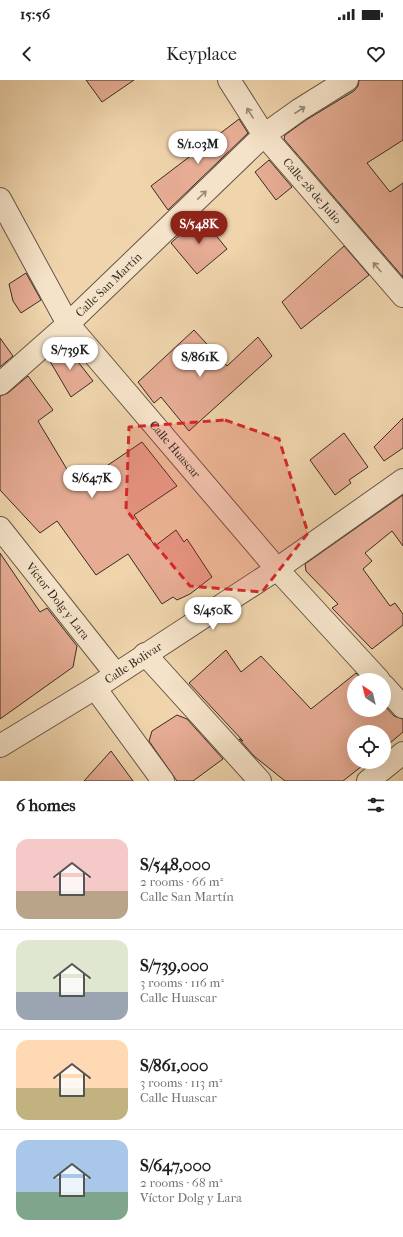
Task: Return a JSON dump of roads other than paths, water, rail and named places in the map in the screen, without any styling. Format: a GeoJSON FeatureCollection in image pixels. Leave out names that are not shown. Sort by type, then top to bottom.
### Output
{"type":"FeatureCollection","features":[{"type":"Feature","properties":{"kind":"street","name":"Calle 28 de Julio"},"geometry":{"type":"LineString","coordinates":[[229,80],[264,135],[403,296]]}},
{"type":"Feature","properties":{"kind":"street","name":"Calle San Martín"},"geometry":{"type":"LineString","coordinates":[[0,384],[68,324],[264,135],[299,110],[347,80]]}},
{"type":"Feature","properties":{"kind":"street","name":"Calle Huascar"},"geometry":{"type":"LineString","coordinates":[[0,198],[68,324],[277,569],[372,673]]}},
{"type":"Feature","properties":{"kind":"street","name":"Calle Bolivar"},"geometry":{"type":"LineString","coordinates":[[0,746],[95,688],[115,673],[277,569],[403,480]]}},
{"type":"Feature","properties":{"kind":"street","name":"Víctor Dolg y Lara"},"geometry":{"type":"LineString","coordinates":[[0,528],[115,673]]}},
{"type":"Feature","properties":{"kind":"street"},"geometry":{"type":"LineString","coordinates":[[145,654],[260,781]]}},
{"type":"Feature","properties":{"kind":"street"},"geometry":{"type":"LineString","coordinates":[[95,688],[163,781]]}},
{"type":"Feature","properties":{"kind":"street"},"geometry":{"type":"LineString","coordinates":[[391,694],[403,707]]}},
{"type":"Feature","properties":{"kind":"street"},"geometry":{"type":"LineString","coordinates":[[368,781],[403,753]]}}]}
